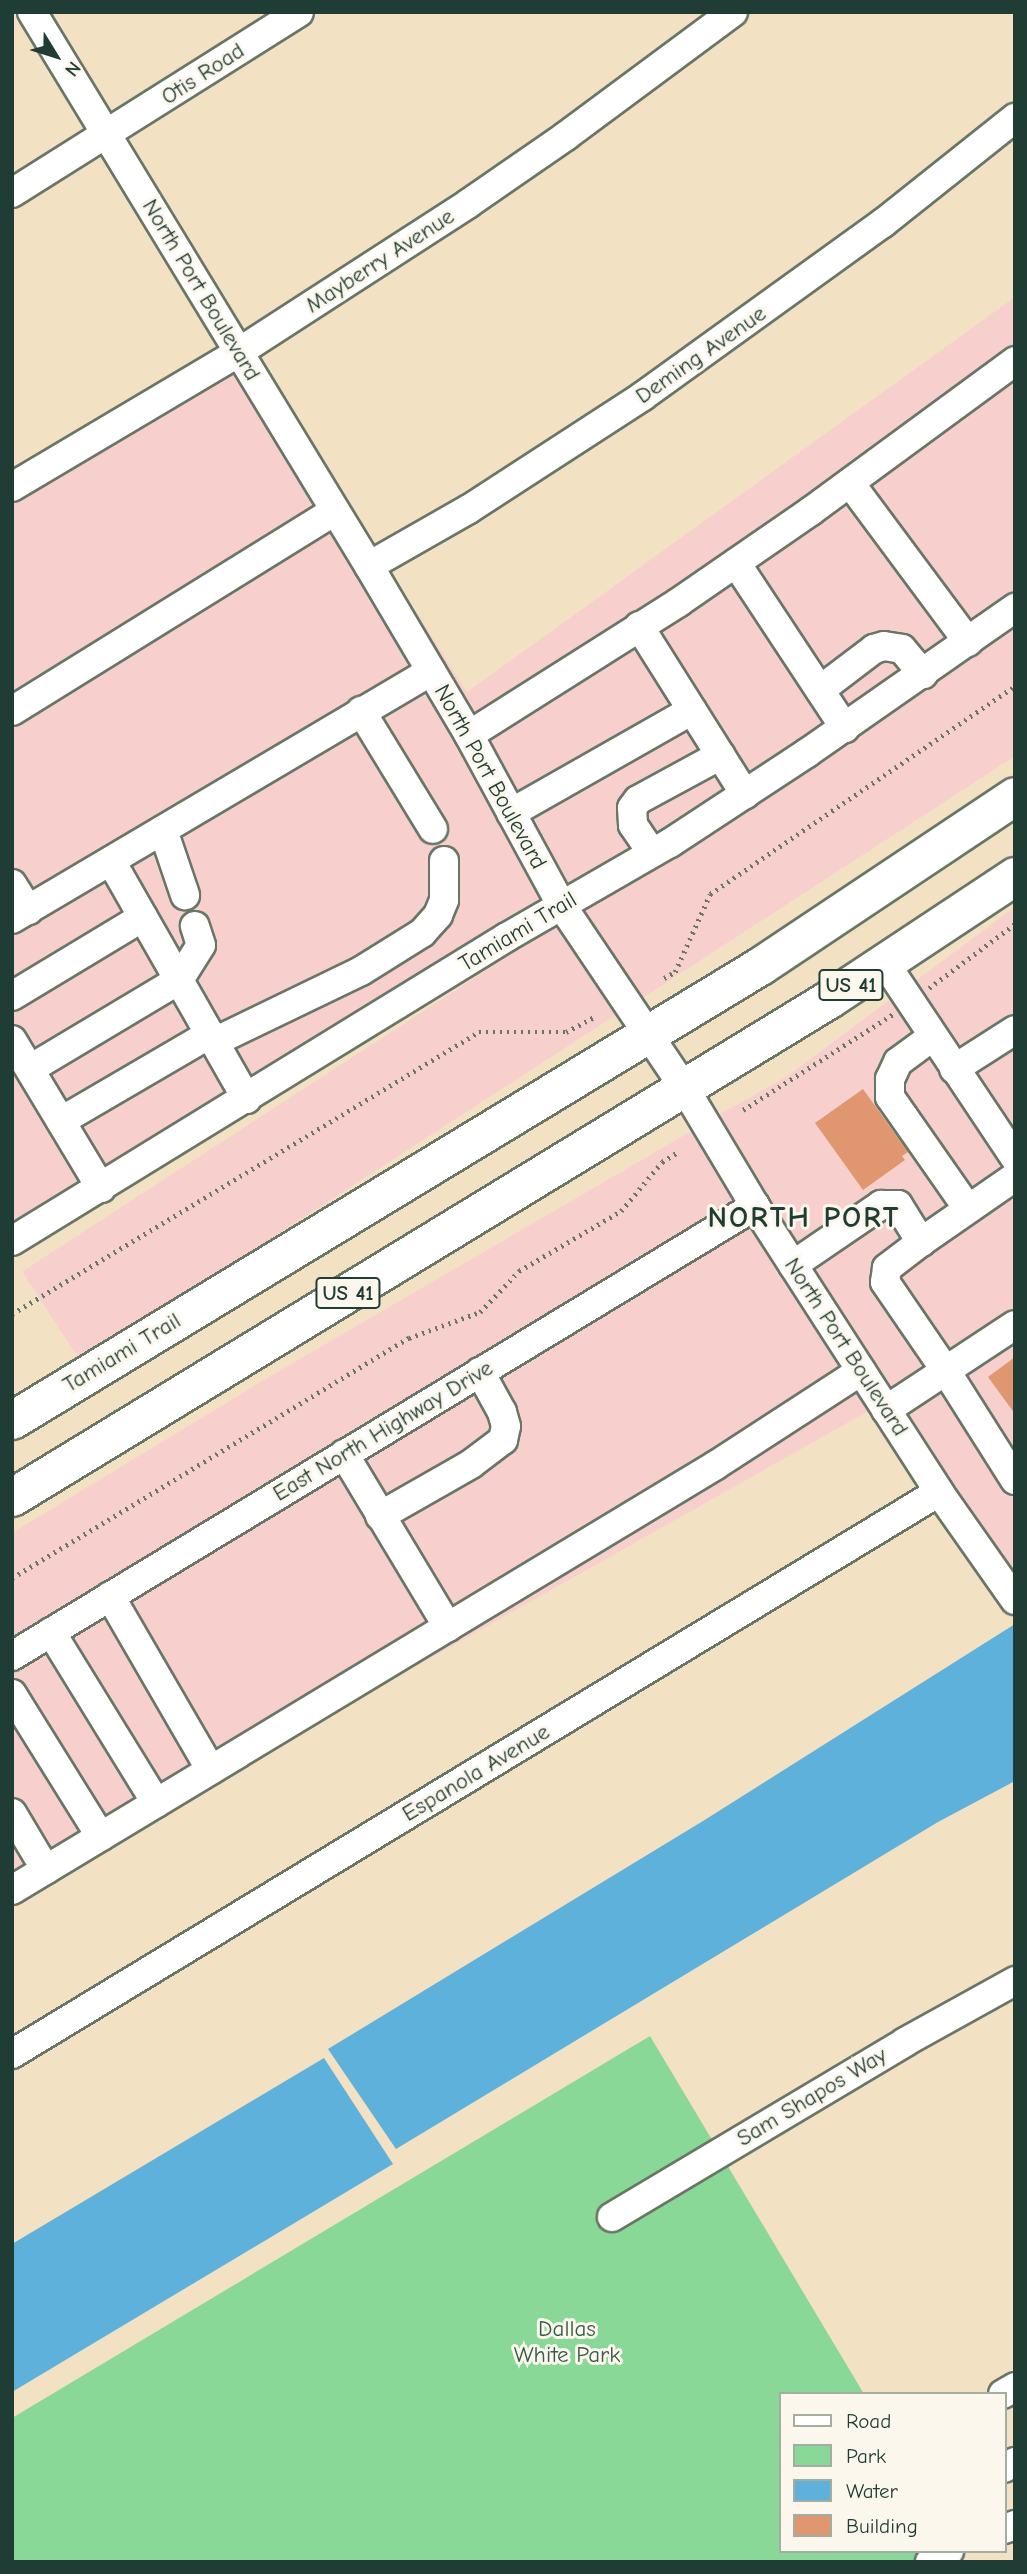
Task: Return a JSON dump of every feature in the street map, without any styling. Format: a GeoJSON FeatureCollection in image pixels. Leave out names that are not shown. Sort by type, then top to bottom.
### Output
{"type":"FeatureCollection","features":[{"type":"Feature","properties":{"kind":"main road","name":"Tamiami Trail"},"geometry":{"type":"LineString","coordinates":[[12,1420],[646,1035],[853,905],[1015,796]]}},
{"type":"Feature","properties":{"kind":"main road","name":"US 41"},"geometry":{"type":"LineString","coordinates":[[12,1497],[685,1088],[885,963],[1015,876]]}},
{"type":"Feature","properties":{"kind":"street","name":"North Port Boulevard"},"geometry":{"type":"LineString","coordinates":[[32,12],[369,566],[469,735],[562,906],[646,1035],[685,1088],[755,1206],[939,1492],[1007,1569],[1015,1600]]}},
{"type":"Feature","properties":{"kind":"street","name":"Otis Road"},"geometry":{"type":"LineString","coordinates":[[12,193],[108,136],[299,12]]}},
{"type":"Feature","properties":{"kind":"street","name":"Mayberry Avenue"},"geometry":{"type":"LineString","coordinates":[[12,487],[239,352],[469,203],[598,113],[733,12]]}},
{"type":"Feature","properties":{"kind":"street","name":"Deming Avenue"},"geometry":{"type":"LineString","coordinates":[[369,566],[469,509],[643,396],[872,231],[1015,118]]}},
{"type":"Feature","properties":{"kind":"street"},"geometry":{"type":"LineString","coordinates":[[469,735],[736,563],[1015,361]]}},
{"type":"Feature","properties":{"kind":"street"},"geometry":{"type":"LineString","coordinates":[[850,483],[968,642]]}},
{"type":"Feature","properties":{"kind":"street"},"geometry":{"type":"LineString","coordinates":[[12,711],[335,511]]}},
{"type":"Feature","properties":{"kind":"street"},"geometry":{"type":"LineString","coordinates":[[736,563],[845,727]]}},
{"type":"Feature","properties":{"kind":"street","name":"Tamiami Trail"},"geometry":{"type":"LineString","coordinates":[[12,1241],[652,853],[845,727],[1015,608]]}},
{"type":"Feature","properties":{"kind":"street"},"geometry":{"type":"LineString","coordinates":[[639,626],[745,794]]}},
{"type":"Feature","properties":{"kind":"street"},"geometry":{"type":"LineString","coordinates":[[820,690],[874,649],[884,646],[901,649],[923,674]]}},
{"type":"Feature","properties":{"kind":"street"},"geometry":{"type":"LineString","coordinates":[[12,884],[20,915],[430,671]]}},
{"type":"Feature","properties":{"kind":"street"},"geometry":{"type":"LineString","coordinates":[[511,813],[692,710]]}},
{"type":"Feature","properties":{"kind":"street"},"geometry":{"type":"LineString","coordinates":[[361,711],[433,829]]}},
{"type":"Feature","properties":{"kind":"street"},"geometry":{"type":"LineString","coordinates":[[652,853],[633,825],[632,808],[638,800],[721,755]]}},
{"type":"Feature","properties":{"kind":"street"},"geometry":{"type":"LineString","coordinates":[[163,830],[185,895]]}},
{"type":"Feature","properties":{"kind":"street"},"geometry":{"type":"LineString","coordinates":[[111,861],[247,1099]]}},
{"type":"Feature","properties":{"kind":"street"},"geometry":{"type":"LineString","coordinates":[[61,1121],[212,1038],[361,971],[422,933],[438,915],[444,900],[444,861]]}},
{"type":"Feature","properties":{"kind":"street"},"geometry":{"type":"LineString","coordinates":[[12,996],[143,917]]}},
{"type":"Feature","properties":{"kind":"street"},"geometry":{"type":"LineString","coordinates":[[30,1069],[179,979],[201,945],[195,926]]}},
{"type":"Feature","properties":{"kind":"street"},"geometry":{"type":"LineString","coordinates":[[885,963],[1015,1158]]}},
{"type":"Feature","properties":{"kind":"street"},"geometry":{"type":"LineString","coordinates":[[954,1069],[1015,1030]]}},
{"type":"Feature","properties":{"kind":"street"},"geometry":{"type":"LineString","coordinates":[[932,1037],[898,1062],[890,1079],[890,1097],[968,1209]]}},
{"type":"Feature","properties":{"kind":"street"},"geometry":{"type":"LineString","coordinates":[[12,1040],[101,1188]]}},
{"type":"Feature","properties":{"kind":"street"},"geometry":{"type":"LineString","coordinates":[[1015,1177],[887,1268],[885,1282],[946,1371],[1015,1480]]}},
{"type":"Feature","properties":{"kind":"street"},"geometry":{"type":"LineString","coordinates":[[793,1265],[881,1205],[898,1205],[921,1242]]}},
{"type":"Feature","properties":{"kind":"street","name":"East North Highway Drive"},"geometry":{"type":"LineString","coordinates":[[12,1656],[755,1206]]}},
{"type":"Feature","properties":{"kind":"street"},"geometry":{"type":"LineString","coordinates":[[886,1410],[1015,1325]]}},
{"type":"Feature","properties":{"kind":"street"},"geometry":{"type":"LineString","coordinates":[[12,1890],[716,1465],[861,1371]]}},
{"type":"Feature","properties":{"kind":"street"},"geometry":{"type":"LineString","coordinates":[[380,1516],[471,1464],[503,1440],[506,1426],[502,1412],[480,1372]]}},
{"type":"Feature","properties":{"kind":"street"},"geometry":{"type":"LineString","coordinates":[[344,1454],[448,1627]]}},
{"type":"Feature","properties":{"kind":"street","name":"Espanola Avenue"},"geometry":{"type":"LineString","coordinates":[[12,2054],[939,1492]]}},
{"type":"Feature","properties":{"kind":"street"},"geometry":{"type":"LineString","coordinates":[[110,1596],[211,1770]]}},
{"type":"Feature","properties":{"kind":"street"},"geometry":{"type":"LineString","coordinates":[[51,1632],[156,1803]]}},
{"type":"Feature","properties":{"kind":"street"},"geometry":{"type":"LineString","coordinates":[[12,1694],[101,1837]]}},
{"type":"Feature","properties":{"kind":"street"},"geometry":{"type":"LineString","coordinates":[[12,1814],[46,1870]]}},
{"type":"Feature","properties":{"kind":"street","name":"Sam Shapos Way"},"geometry":{"type":"LineString","coordinates":[[612,2217],[905,2042],[1015,1981]]}},
{"type":"Feature","properties":{"kind":"street"},"geometry":{"type":"LineString","coordinates":[[930,2562],[946,2553]]}},
{"type":"Feature","properties":{"kind":"path"},"geometry":{"type":"LineString","coordinates":[[664,978],[675,972],[710,894],[1015,686]]}},
{"type":"Feature","properties":{"kind":"path"},"geometry":{"type":"LineString","coordinates":[[743,1110],[911,1003],[1015,924]]}},
{"type":"Feature","properties":{"kind":"path"},"geometry":{"type":"LineString","coordinates":[[12,1314],[479,1032],[566,1032],[596,1016]]}},
{"type":"Feature","properties":{"kind":"path"},"geometry":{"type":"LineString","coordinates":[[12,1578],[410,1338],[480,1312],[519,1271],[621,1211],[662,1162],[678,1152]]}},
{"type":"Feature","properties":{"kind":"shaded area"},"geometry":{"type":"Polygon","coordinates":[[[1015,297],[1015,592],[800,743],[663,832],[566,889],[385,571],[389,569],[467,692],[1015,297]]]}},
{"type":"Feature","properties":{"kind":"shaded area"},"geometry":{"type":"Polygon","coordinates":[[[235,369],[458,740],[545,901],[12,1227],[12,502],[235,369]]]}},
{"type":"Feature","properties":{"kind":"shaded area"},"geometry":{"type":"Polygon","coordinates":[[[1015,624],[1015,756],[638,1001],[579,911],[815,764],[1015,624]]]}},
{"type":"Feature","properties":{"kind":"shaded area"},"geometry":{"type":"Polygon","coordinates":[[[1015,907],[1015,1578],[949,1486],[715,1117],[786,1077],[1015,907]]]}},
{"type":"Feature","properties":{"kind":"shaded area"},"geometry":{"type":"Polygon","coordinates":[[[559,923],[618,1014],[81,1362],[22,1272],[559,923]]]}},
{"type":"Feature","properties":{"kind":"shaded area"},"geometry":{"type":"Polygon","coordinates":[[[695,1129],[738,1201],[12,1640],[12,1533],[269,1377],[695,1129]]]}},
{"type":"Feature","properties":{"kind":"shaded area"},"geometry":{"type":"Polygon","coordinates":[[[752,1223],[872,1409],[12,1894],[12,1671],[752,1223]]]}},
{"type":"Feature","properties":{"kind":"green space","name":"Dallas White Park"},"geometry":{"type":"Polygon","coordinates":[[[650,2036],[863,2392],[778,2392],[778,2553],[954,2553],[940,2562],[12,2562],[12,2418],[650,2036]]]}},
{"type":"Feature","properties":{"kind":"water"},"geometry":{"type":"Polygon","coordinates":[[[1015,1624],[1015,1781],[938,1822],[396,2149],[328,2049],[703,1821],[1015,1624]]]}},
{"type":"Feature","properties":{"kind":"water"},"geometry":{"type":"Polygon","coordinates":[[[324,2058],[393,2164],[12,2392],[12,2244],[324,2058]]]}},
{"type":"Feature","properties":{"kind":"building"},"geometry":{"type":"Polygon","coordinates":[[[863,1089],[908,1152],[902,1156],[905,1160],[863,1190],[815,1123],[863,1089]]]}},
{"type":"Feature","properties":{"kind":"building"},"geometry":{"type":"Polygon","coordinates":[[[1015,1357],[1015,1414],[988,1377],[1015,1357]]]}},
{"type":"Feature","properties":{"kind":"district","name":"NORTH PORT"},"geometry":{"type":"Point","coordinates":[804,1218]}}]}
